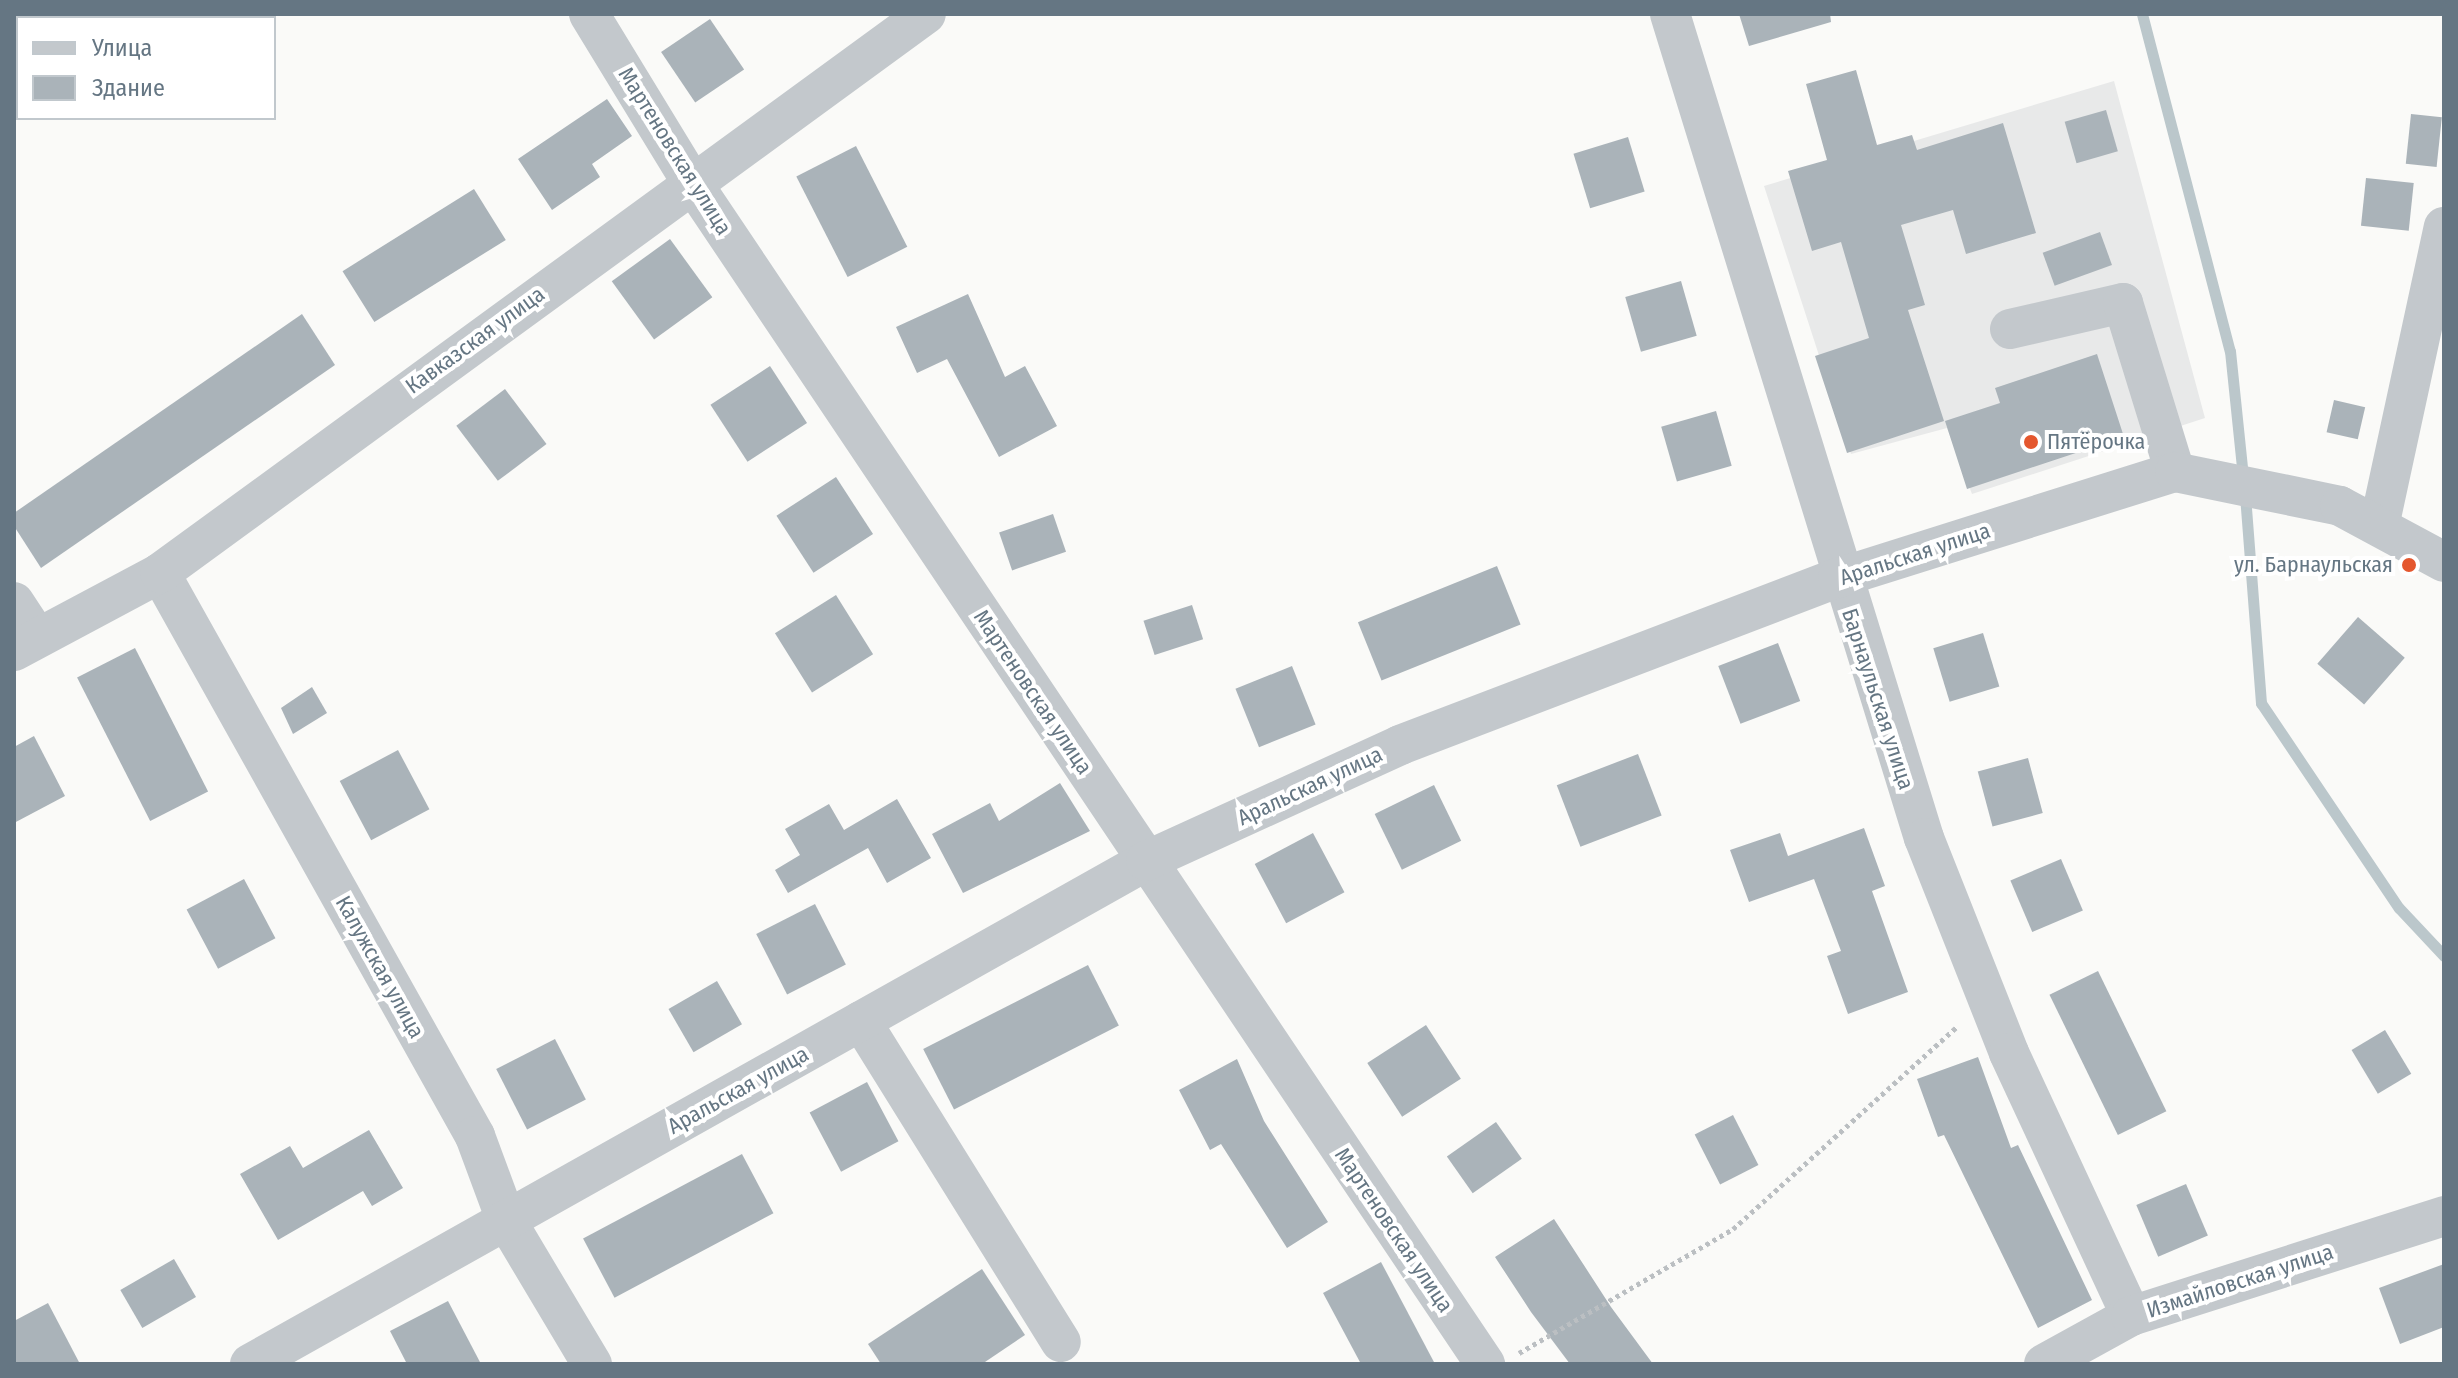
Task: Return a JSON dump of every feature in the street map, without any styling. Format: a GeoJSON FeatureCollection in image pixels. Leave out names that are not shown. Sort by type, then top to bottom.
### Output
{"type":"FeatureCollection","features":[{"type":"Feature","properties":{"kind":"street","name":"Мартеновская улица"},"geometry":{"type":"LineString","coordinates":[[589,14],[691,181],[1146,861],[1500,1360]]}},
{"type":"Feature","properties":{"kind":"street","name":"Кавказская улица"},"geometry":{"type":"LineString","coordinates":[[26,644],[160,573],[691,181],[926,14]]}},
{"type":"Feature","properties":{"kind":"street","name":"Барнаульская улица"},"geometry":{"type":"LineString","coordinates":[[1670,14],[1838,578],[1924,838],[1988,999],[2131,1316]]}},
{"type":"Feature","properties":{"kind":"street"},"geometry":{"type":"LineString","coordinates":[[2380,522],[2444,227]]}},
{"type":"Feature","properties":{"kind":"street"},"geometry":{"type":"LineString","coordinates":[[2010,329],[2123,303],[2189,474]]}},
{"type":"Feature","properties":{"kind":"street","name":"Аральская улица"},"geometry":{"type":"LineString","coordinates":[[250,1364],[1146,861],[1400,745],[1838,578],[2189,474],[2279,491],[2380,522],[2444,562]]}},
{"type":"Feature","properties":{"kind":"street","name":"Калужская улица"},"geometry":{"type":"LineString","coordinates":[[160,573],[475,1136],[506,1220],[592,1364]]}},
{"type":"Feature","properties":{"kind":"street"},"geometry":{"type":"LineString","coordinates":[[14,602],[26,644]]}},
{"type":"Feature","properties":{"kind":"street"},"geometry":{"type":"LineString","coordinates":[[861,1021],[1061,1342]]}},
{"type":"Feature","properties":{"kind":"street","name":"Измайловская улица"},"geometry":{"type":"LineString","coordinates":[[2044,1364],[2131,1316],[2444,1216]]}},
{"type":"Feature","properties":{"kind":"path"},"geometry":{"type":"LineString","coordinates":[[1500,1360],[1733,1229],[1988,999]]}},
{"type":"Feature","properties":{"kind":"shaded area"},"geometry":{"type":"Polygon","coordinates":[[[2114,81],[2205,418],[1972,494],[1947,428],[1851,454],[1764,186],[2114,81]]]}},
{"type":"Feature","properties":{"kind":"building"},"geometry":{"type":"Polygon","coordinates":[[[1739,14],[1830,14],[1831,22],[1749,46],[1739,14]]]}},
{"type":"Feature","properties":{"kind":"building"},"geometry":{"type":"Polygon","coordinates":[[[710,19],[744,70],[695,103],[661,52],[710,19]]]}},
{"type":"Feature","properties":{"kind":"building"},"geometry":{"type":"Polygon","coordinates":[[[1856,70],[1877,145],[1912,135],[1917,150],[2003,123],[2036,233],[1966,254],[1953,210],[1901,225],[1925,305],[1908,310],[1944,421],[1847,453],[1815,356],[1869,338],[1841,242],[1812,251],[1788,171],[1827,160],[1806,84],[1856,70]]]}},
{"type":"Feature","properties":{"kind":"building"},"geometry":{"type":"Polygon","coordinates":[[[607,99],[632,136],[592,164],[600,177],[552,210],[518,159],[607,99]]]}},
{"type":"Feature","properties":{"kind":"building"},"geometry":{"type":"Polygon","coordinates":[[[2106,110],[2118,151],[2077,163],[2065,122],[2106,110]]]}},
{"type":"Feature","properties":{"kind":"building"},"geometry":{"type":"Polygon","coordinates":[[[2411,114],[2442,117],[2437,167],[2406,164],[2411,114]]]}},
{"type":"Feature","properties":{"kind":"building"},"geometry":{"type":"Polygon","coordinates":[[[1628,137],[1645,192],[1590,208],[1573,154],[1628,137]]]}},
{"type":"Feature","properties":{"kind":"building"},"geometry":{"type":"Polygon","coordinates":[[[856,146],[907,247],[848,277],[796,176],[856,146]]]}},
{"type":"Feature","properties":{"kind":"building"},"geometry":{"type":"Polygon","coordinates":[[[2366,178],[2414,183],[2409,231],[2361,226],[2366,178]]]}},
{"type":"Feature","properties":{"kind":"building"},"geometry":{"type":"Polygon","coordinates":[[[474,189],[506,240],[374,322],[343,271],[474,189]]]}},
{"type":"Feature","properties":{"kind":"building"},"geometry":{"type":"Polygon","coordinates":[[[2100,232],[2112,265],[2055,286],[2043,253],[2100,232]]]}},
{"type":"Feature","properties":{"kind":"building"},"geometry":{"type":"Polygon","coordinates":[[[670,239],[712,297],[654,340],[612,281],[670,239]]]}},
{"type":"Feature","properties":{"kind":"building"},"geometry":{"type":"Polygon","coordinates":[[[1681,281],[1697,336],[1641,352],[1625,297],[1681,281]]]}},
{"type":"Feature","properties":{"kind":"building"},"geometry":{"type":"Polygon","coordinates":[[[968,294],[1005,377],[1025,366],[1057,426],[999,457],[947,359],[917,373],[896,327],[968,294]]]}},
{"type":"Feature","properties":{"kind":"building"},"geometry":{"type":"Polygon","coordinates":[[[302,314],[335,365],[41,568],[14,526],[14,513],[302,314]]]}},
{"type":"Feature","properties":{"kind":"building"},"geometry":{"type":"Polygon","coordinates":[[[2097,354],[2124,437],[1967,489],[1945,421],[2000,403],[1995,388],[2097,354]]]}},
{"type":"Feature","properties":{"kind":"building"},"geometry":{"type":"Polygon","coordinates":[[[770,366],[807,423],[747,462],[710,405],[770,366]]]}},
{"type":"Feature","properties":{"kind":"building"},"geometry":{"type":"Polygon","coordinates":[[[505,389],[547,444],[498,481],[456,426],[505,389]]]}},
{"type":"Feature","properties":{"kind":"building"},"geometry":{"type":"Polygon","coordinates":[[[2334,400],[2365,407],[2358,439],[2327,432],[2334,400]]]}},
{"type":"Feature","properties":{"kind":"building"},"geometry":{"type":"Polygon","coordinates":[[[1716,411],[1732,466],[1677,482],[1661,427],[1716,411]]]}},
{"type":"Feature","properties":{"kind":"building"},"geometry":{"type":"Polygon","coordinates":[[[836,477],[873,534],[813,573],[776,516],[836,477]]]}},
{"type":"Feature","properties":{"kind":"building"},"geometry":{"type":"Polygon","coordinates":[[[1053,514],[1066,552],[1012,570],[999,533],[1053,514]]]}},
{"type":"Feature","properties":{"kind":"building"},"geometry":{"type":"Polygon","coordinates":[[[1497,566],[1521,624],[1382,681],[1358,622],[1497,566]]]}},
{"type":"Feature","properties":{"kind":"building"},"geometry":{"type":"Polygon","coordinates":[[[836,595],[873,654],[812,693],[775,633],[836,595]]]}},
{"type":"Feature","properties":{"kind":"building"},"geometry":{"type":"Polygon","coordinates":[[[1192,605],[1203,639],[1155,655],[1143,621],[1192,605]]]}},
{"type":"Feature","properties":{"kind":"building"},"geometry":{"type":"Polygon","coordinates":[[[2358,617],[2405,658],[2364,704],[2317,664],[2358,617]]]}},
{"type":"Feature","properties":{"kind":"building"},"geometry":{"type":"Polygon","coordinates":[[[1983,633],[1999,687],[1950,702],[1933,648],[1983,633]]]}},
{"type":"Feature","properties":{"kind":"building"},"geometry":{"type":"Polygon","coordinates":[[[1778,643],[1800,701],[1740,724],[1718,666],[1778,643]]]}},
{"type":"Feature","properties":{"kind":"building"},"geometry":{"type":"Polygon","coordinates":[[[135,648],[208,791],[150,821],[77,678],[135,648]]]}},
{"type":"Feature","properties":{"kind":"building"},"geometry":{"type":"Polygon","coordinates":[[[1292,666],[1316,724],[1259,747],[1235,689],[1292,666]]]}},
{"type":"Feature","properties":{"kind":"building"},"geometry":{"type":"Polygon","coordinates":[[[312,687],[327,713],[293,734],[281,708],[312,687]]]}},
{"type":"Feature","properties":{"kind":"building"},"geometry":{"type":"Polygon","coordinates":[[[34,736],[65,796],[14,823],[14,747],[34,736]]]}},
{"type":"Feature","properties":{"kind":"building"},"geometry":{"type":"Polygon","coordinates":[[[398,750],[429,809],[371,840],[340,781],[398,750]]]}},
{"type":"Feature","properties":{"kind":"building"},"geometry":{"type":"Polygon","coordinates":[[[1638,754],[1662,816],[1580,847],[1557,785],[1638,754]]]}},
{"type":"Feature","properties":{"kind":"building"},"geometry":{"type":"Polygon","coordinates":[[[2028,758],[2043,813],[1993,827],[1978,771],[2028,758]]]}},
{"type":"Feature","properties":{"kind":"building"},"geometry":{"type":"Polygon","coordinates":[[[1060,783],[1090,831],[963,893],[932,834],[990,803],[999,821],[1060,783]]]}},
{"type":"Feature","properties":{"kind":"building"},"geometry":{"type":"Polygon","coordinates":[[[1434,785],[1461,841],[1402,870],[1375,814],[1434,785]]]}},
{"type":"Feature","properties":{"kind":"building"},"geometry":{"type":"Polygon","coordinates":[[[897,799],[931,858],[887,883],[868,848],[788,893],[775,870],[800,855],[785,829],[829,804],[844,830],[897,799]]]}},
{"type":"Feature","properties":{"kind":"building"},"geometry":{"type":"Polygon","coordinates":[[[1864,828],[1885,886],[1872,891],[1908,992],[1848,1014],[1827,956],[1841,951],[1814,879],[1749,902],[1730,850],[1780,833],[1788,856],[1864,828]]]}},
{"type":"Feature","properties":{"kind":"building"},"geometry":{"type":"Polygon","coordinates":[[[1313,833],[1344,892],[1286,923],[1255,864],[1313,833]]]}},
{"type":"Feature","properties":{"kind":"building"},"geometry":{"type":"Polygon","coordinates":[[[2061,859],[2083,911],[2032,932],[2010,880],[2061,859]]]}},
{"type":"Feature","properties":{"kind":"building"},"geometry":{"type":"Polygon","coordinates":[[[244,879],[275,938],[218,969],[187,910],[244,879]]]}},
{"type":"Feature","properties":{"kind":"building"},"geometry":{"type":"Polygon","coordinates":[[[815,904],[846,965],[787,995],[756,934],[815,904]]]}},
{"type":"Feature","properties":{"kind":"building"},"geometry":{"type":"Polygon","coordinates":[[[1088,965],[1119,1026],[954,1110],[923,1049],[1088,965]]]}},
{"type":"Feature","properties":{"kind":"building"},"geometry":{"type":"Polygon","coordinates":[[[2098,971],[2166,1111],[2118,1135],[2049,995],[2098,971]]]}},
{"type":"Feature","properties":{"kind":"building"},"geometry":{"type":"Polygon","coordinates":[[[717,981],[742,1024],[694,1052],[669,1009],[717,981]]]}},
{"type":"Feature","properties":{"kind":"building"},"geometry":{"type":"Polygon","coordinates":[[[1426,1025],[1461,1079],[1402,1117],[1367,1063],[1426,1025]]]}},
{"type":"Feature","properties":{"kind":"building"},"geometry":{"type":"Polygon","coordinates":[[[2385,1030],[2411,1074],[2378,1094],[2352,1050],[2385,1030]]]}},
{"type":"Feature","properties":{"kind":"building"},"geometry":{"type":"Polygon","coordinates":[[[555,1039],[586,1100],[527,1130],[496,1069],[555,1039]]]}},
{"type":"Feature","properties":{"kind":"building"},"geometry":{"type":"Polygon","coordinates":[[[1978,1057],[2011,1148],[2018,1145],[2092,1300],[2038,1328],[1944,1135],[1938,1137],[1917,1079],[1978,1057]]]}},
{"type":"Feature","properties":{"kind":"building"},"geometry":{"type":"Polygon","coordinates":[[[1237,1059],[1264,1121],[1328,1222],[1287,1248],[1221,1144],[1210,1150],[1179,1090],[1237,1059]]]}},
{"type":"Feature","properties":{"kind":"building"},"geometry":{"type":"Polygon","coordinates":[[[867,1082],[898,1141],[841,1172],[810,1113],[867,1082]]]}},
{"type":"Feature","properties":{"kind":"building"},"geometry":{"type":"Polygon","coordinates":[[[1733,1115],[1758,1165],[1720,1184],[1695,1135],[1733,1115]]]}},
{"type":"Feature","properties":{"kind":"building"},"geometry":{"type":"Polygon","coordinates":[[[1496,1122],[1522,1159],[1473,1193],[1447,1156],[1496,1122]]]}},
{"type":"Feature","properties":{"kind":"building"},"geometry":{"type":"Polygon","coordinates":[[[369,1130],[403,1188],[372,1206],[363,1191],[278,1240],[240,1174],[290,1146],[303,1168],[369,1130]]]}},
{"type":"Feature","properties":{"kind":"building"},"geometry":{"type":"Polygon","coordinates":[[[742,1154],[773,1213],[615,1298],[583,1239],[742,1154]]]}},
{"type":"Feature","properties":{"kind":"building"},"geometry":{"type":"Polygon","coordinates":[[[2186,1184],[2208,1236],[2158,1257],[2136,1205],[2186,1184]]]}},
{"type":"Feature","properties":{"kind":"building"},"geometry":{"type":"Polygon","coordinates":[[[1554,1219],[1611,1307],[1653,1364],[1570,1364],[1531,1312],[1495,1257],[1554,1219]]]}},
{"type":"Feature","properties":{"kind":"building"},"geometry":{"type":"Polygon","coordinates":[[[174,1259],[196,1297],[142,1328],[120,1290],[174,1259]]]}},
{"type":"Feature","properties":{"kind":"building"},"geometry":{"type":"Polygon","coordinates":[[[1381,1262],[1435,1364],[1361,1364],[1323,1293],[1381,1262]]]}},
{"type":"Feature","properties":{"kind":"building"},"geometry":{"type":"Polygon","coordinates":[[[2444,1264],[2444,1327],[2400,1344],[2379,1288],[2444,1264]]]}},
{"type":"Feature","properties":{"kind":"building"},"geometry":{"type":"Polygon","coordinates":[[[982,1269],[1025,1335],[982,1364],[881,1364],[868,1344],[982,1269]]]}},
{"type":"Feature","properties":{"kind":"building"},"geometry":{"type":"Polygon","coordinates":[[[448,1301],[481,1364],[407,1364],[390,1331],[448,1301]]]}},
{"type":"Feature","properties":{"kind":"building"},"geometry":{"type":"Polygon","coordinates":[[[48,1303],[80,1364],[14,1364],[14,1321],[48,1303]]]}},
{"type":"Feature","properties":{"kind":"waterway"},"geometry":{"type":"LineString","coordinates":[[2142,14],[2230,351],[2243,477]]}},
{"type":"Feature","properties":{"kind":"waterway"},"geometry":{"type":"LineString","coordinates":[[2245,495],[2261,703],[2399,908],[2444,956]]}},
{"type":"Feature","properties":{"kind":"place","name":"Пятёрочка"},"geometry":{"type":"Point","coordinates":[2031,442]}},
{"type":"Feature","properties":{"kind":"place","name":"ул. Барнаульская"},"geometry":{"type":"Point","coordinates":[2409,565]}}]}
